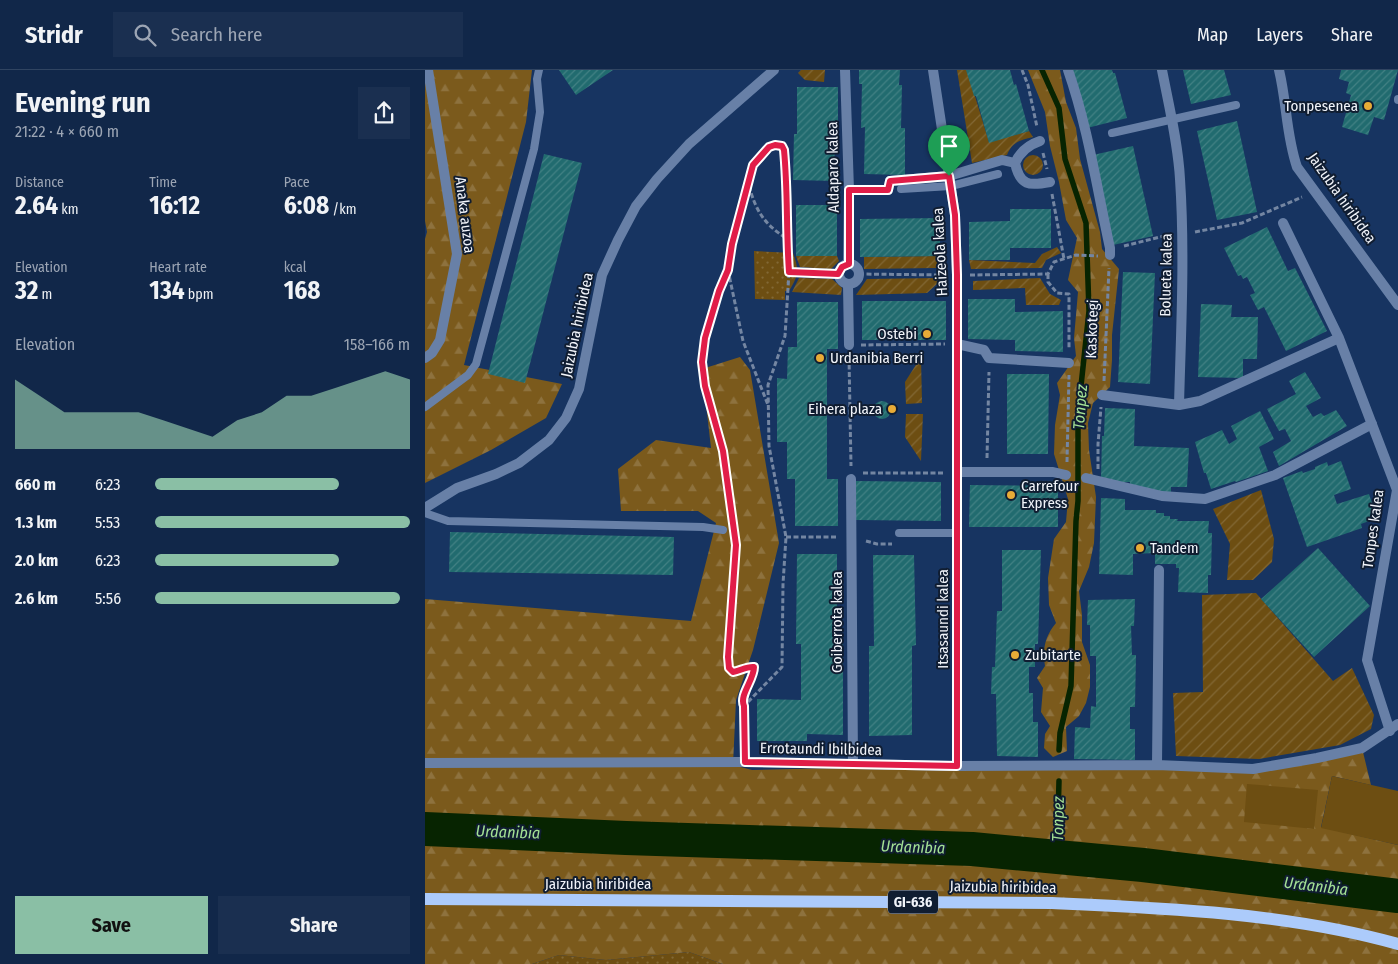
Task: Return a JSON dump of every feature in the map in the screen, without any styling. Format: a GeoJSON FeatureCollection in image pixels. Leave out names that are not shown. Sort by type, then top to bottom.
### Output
{"type":"FeatureCollection","features":[{"type":"Feature","properties":{"kind":"main road","name":"Jaizubia hiribidea"},"geometry":{"type":"LineString","coordinates":[[425,900],[1052,903],[1220,914],[1304,924],[1398,944]]}},
{"type":"Feature","properties":{"kind":"street","name":"Anaka auzoa"},"geometry":{"type":"LineString","coordinates":[[425,358],[432,353],[440,340],[457,254],[428,70]]}},
{"type":"Feature","properties":{"kind":"street","name":"Jaizubia hiribidea"},"geometry":{"type":"LineString","coordinates":[[425,508],[457,488],[496,474],[519,463],[549,440],[566,418],[579,389],[602,275],[636,206],[657,179],[689,144],[774,70]]}},
{"type":"Feature","properties":{"kind":"street","name":"Aldaparo kalea"},"geometry":{"type":"LineString","coordinates":[[845,70],[849,190],[849,264]]}},
{"type":"Feature","properties":{"kind":"street","name":"Haizeola kalea"},"geometry":{"type":"LineString","coordinates":[[933,70],[955,223],[957,344]]}},
{"type":"Feature","properties":{"kind":"street"},"geometry":{"type":"LineString","coordinates":[[1068,70],[1089,146],[1110,255]]}},
{"type":"Feature","properties":{"kind":"street","name":"Bolueta kalea"},"geometry":{"type":"LineString","coordinates":[[1161,70],[1172,120],[1180,177],[1182,232],[1179,405]]}},
{"type":"Feature","properties":{"kind":"street","name":"Jaizubia hiribidea"},"geometry":{"type":"LineString","coordinates":[[1279,70],[1285,97],[1290,146],[1297,167],[1398,305]]}},
{"type":"Feature","properties":{"kind":"street"},"geometry":{"type":"LineString","coordinates":[[1040,141],[1023,150],[1015,163],[1021,179],[1027,184],[1050,182]]}},
{"type":"Feature","properties":{"kind":"street"},"geometry":{"type":"LineString","coordinates":[[849,190],[888,190],[890,181],[950,181],[1002,160],[1015,163]]}},
{"type":"Feature","properties":{"kind":"street","name":"Tonpes kalea"},"geometry":{"type":"LineString","coordinates":[[1283,223],[1339,338],[1397,490],[1367,660],[1394,727]]}},
{"type":"Feature","properties":{"kind":"street"},"geometry":{"type":"LineString","coordinates":[[849,264],[856,267],[859,274],[856,282],[849,285],[841,282],[838,274],[842,267],[849,264]]}},
{"type":"Feature","properties":{"kind":"street"},"geometry":{"type":"LineString","coordinates":[[849,285],[849,345]]}},
{"type":"Feature","properties":{"kind":"street"},"geometry":{"type":"LineString","coordinates":[[1102,395],[1179,405],[1200,401],[1339,338]]}},
{"type":"Feature","properties":{"kind":"street"},"geometry":{"type":"LineString","coordinates":[[1066,475],[1053,472],[957,472],[957,344],[984,350],[989,358],[1069,363]]}},
{"type":"Feature","properties":{"kind":"street"},"geometry":{"type":"LineString","coordinates":[[1086,478],[1162,496],[1205,499],[1275,475],[1372,424]]}},
{"type":"Feature","properties":{"kind":"street","name":"Itsasaundi kalea"},"geometry":{"type":"LineString","coordinates":[[957,472],[957,766]]}},
{"type":"Feature","properties":{"kind":"street","name":"Goiberrota kalea"},"geometry":{"type":"LineString","coordinates":[[851,476],[853,764]]}},
{"type":"Feature","properties":{"kind":"street"},"geometry":{"type":"LineString","coordinates":[[1157,765],[1159,570]]}},
{"type":"Feature","properties":{"kind":"street","name":"Errotaundi Ibilbidea"},"geometry":{"type":"LineString","coordinates":[[425,763],[745,762],[957,766],[1157,765],[1253,769],[1362,748],[1394,727]]}},
{"type":"Feature","properties":{"kind":"lane"},"geometry":{"type":"LineString","coordinates":[[425,407],[468,375],[477,364],[534,149],[540,112],[537,79],[539,70]]}},
{"type":"Feature","properties":{"kind":"lane"},"geometry":{"type":"LineString","coordinates":[[1112,133],[1236,106]]}},
{"type":"Feature","properties":{"kind":"lane"},"geometry":{"type":"LineString","coordinates":[[901,190],[999,174]]}},
{"type":"Feature","properties":{"kind":"lane"},"geometry":{"type":"LineString","coordinates":[[425,512],[448,521],[703,527],[723,530]]}},
{"type":"Feature","properties":{"kind":"lane"},"geometry":{"type":"LineString","coordinates":[[899,533],[958,533]]}},
{"type":"Feature","properties":{"kind":"path"},"geometry":{"type":"LineString","coordinates":[[1022,70],[1028,85],[1050,182],[1064,259]]}},
{"type":"Feature","properties":{"kind":"path"},"geometry":{"type":"LineString","coordinates":[[744,706],[782,667],[785,537],[769,446],[768,385],[785,336],[789,272],[787,184],[784,150],[782,146],[775,145],[769,147],[753,165],[732,244],[728,270],[719,291],[708,328],[702,362],[705,386],[723,451],[735,531],[736,545],[728,657],[729,668],[733,672],[754,667],[751,682],[743,695],[742,702],[744,706],[745,762]]}},
{"type":"Feature","properties":{"kind":"path"},"geometry":{"type":"LineString","coordinates":[[748,184],[758,212],[775,231],[787,238]]}},
{"type":"Feature","properties":{"kind":"path"},"geometry":{"type":"LineString","coordinates":[[1110,255],[1121,250],[1124,246],[1182,232],[1199,232],[1242,223],[1303,196]]}},
{"type":"Feature","properties":{"kind":"path"},"geometry":{"type":"LineString","coordinates":[[1076,255],[1098,256]]}},
{"type":"Feature","properties":{"kind":"path","name":"Kaskotegi"},"geometry":{"type":"LineString","coordinates":[[1099,482],[1098,444],[1105,372],[1110,255]]}},
{"type":"Feature","properties":{"kind":"path"},"geometry":{"type":"LineString","coordinates":[[728,270],[743,340],[769,408]]}},
{"type":"Feature","properties":{"kind":"path"},"geometry":{"type":"LineString","coordinates":[[789,272],[838,274]]}},
{"type":"Feature","properties":{"kind":"path"},"geometry":{"type":"LineString","coordinates":[[1048,274],[1048,282],[1057,293],[1069,294],[1066,475]]}},
{"type":"Feature","properties":{"kind":"path"},"geometry":{"type":"LineString","coordinates":[[957,344],[849,345],[851,476],[957,472]]}},
{"type":"Feature","properties":{"kind":"path"},"geometry":{"type":"LineString","coordinates":[[987,471],[989,358]]}},
{"type":"Feature","properties":{"kind":"path"},"geometry":{"type":"LineString","coordinates":[[785,537],[852,538],[877,544],[895,544]]}},
{"type":"Feature","properties":{"kind":"shaded area"},"geometry":{"type":"Polygon","coordinates":[[[801,70],[825,70],[824,82],[805,80],[798,73],[801,70]]]}},
{"type":"Feature","properties":{"kind":"shaded area"},"geometry":{"type":"Polygon","coordinates":[[[957,70],[967,70],[989,142],[1029,131],[1033,137],[1017,142],[1011,147],[1007,155],[972,163],[957,70]]]}},
{"type":"Feature","properties":{"kind":"shaded area"},"geometry":{"type":"Polygon","coordinates":[[[1033,155],[1040,158],[1043,165],[1040,172],[1033,175],[1026,172],[1023,165],[1026,158],[1033,155]]]}},
{"type":"Feature","properties":{"kind":"shaded area"},"geometry":{"type":"Polygon","coordinates":[[[1057,247],[1061,253],[1046,260],[1042,268],[971,269],[969,260],[1035,263],[1042,254],[1057,247]]]}},
{"type":"Feature","properties":{"kind":"shaded area"},"geometry":{"type":"Polygon","coordinates":[[[754,251],[793,253],[797,272],[795,281],[789,291],[785,291],[785,300],[755,299],[754,251]]]}},
{"type":"Feature","properties":{"kind":"shaded area"},"geometry":{"type":"Polygon","coordinates":[[[796,256],[837,256],[839,261],[831,269],[800,267],[796,256]]]}},
{"type":"Feature","properties":{"kind":"shaded area"},"geometry":{"type":"Polygon","coordinates":[[[940,256],[936,268],[864,269],[864,257],[940,256]]]}},
{"type":"Feature","properties":{"kind":"shaded area"},"geometry":{"type":"Polygon","coordinates":[[[799,278],[832,279],[842,288],[841,295],[792,292],[799,278]]]}},
{"type":"Feature","properties":{"kind":"shaded area"},"geometry":{"type":"Polygon","coordinates":[[[938,278],[937,284],[927,293],[856,295],[867,279],[938,278]]]}},
{"type":"Feature","properties":{"kind":"shaded area"},"geometry":{"type":"Polygon","coordinates":[[[1040,278],[1050,294],[1061,300],[1059,305],[1026,305],[1025,288],[973,290],[973,281],[1040,278]]]}},
{"type":"Feature","properties":{"kind":"shaded area"},"geometry":{"type":"Polygon","coordinates":[[[921,357],[922,403],[906,404],[905,382],[921,357]]]}},
{"type":"Feature","properties":{"kind":"shaded area"},"geometry":{"type":"Polygon","coordinates":[[[906,414],[923,414],[921,461],[905,437],[906,414]]]}},
{"type":"Feature","properties":{"kind":"shaded area"},"geometry":{"type":"Polygon","coordinates":[[[1261,490],[1274,539],[1272,562],[1253,580],[1227,580],[1230,544],[1213,509],[1261,490]]]}},
{"type":"Feature","properties":{"kind":"shaded area"},"geometry":{"type":"Polygon","coordinates":[[[1256,593],[1333,681],[1352,668],[1374,715],[1371,729],[1340,745],[1259,759],[1176,756],[1173,693],[1203,692],[1202,595],[1256,593]]]}},
{"type":"Feature","properties":{"kind":"shaded area"},"geometry":{"type":"Polygon","coordinates":[[[1332,776],[1398,791],[1398,845],[1321,828],[1332,776]]]}},
{"type":"Feature","properties":{"kind":"shaded area"},"geometry":{"type":"Polygon","coordinates":[[[1247,784],[1318,790],[1314,829],[1244,822],[1247,784]]]}},
{"type":"Feature","properties":{"kind":"shaded area"},"geometry":{"type":"Polygon","coordinates":[[[689,952],[723,964],[532,964],[559,955],[606,960],[689,952]]]}},
{"type":"Feature","properties":{"kind":"green space"},"geometry":{"type":"Polygon","coordinates":[[[425,70],[532,70],[526,122],[464,365],[562,384],[546,418],[491,450],[425,483],[425,239],[427,232],[425,221],[425,70]]]}},
{"type":"Feature","properties":{"kind":"green space"},"geometry":{"type":"Polygon","coordinates":[[[1028,70],[1060,70],[1066,102],[1076,128],[1080,159],[1100,232],[1102,249],[1119,269],[1112,335],[1110,387],[1093,403],[1088,423],[1089,450],[1096,497],[1094,543],[1089,567],[1079,591],[1082,615],[1082,642],[1090,665],[1090,687],[1086,703],[1079,716],[1066,727],[1067,751],[1053,757],[1044,748],[1045,734],[1050,726],[1041,712],[1043,688],[1037,678],[1045,666],[1044,649],[1047,638],[1056,623],[1049,605],[1048,578],[1054,539],[1066,522],[1068,499],[1054,454],[1055,425],[1060,395],[1057,383],[1076,356],[1074,338],[1078,292],[1068,280],[1077,238],[1066,220],[1050,146],[1045,112],[1028,70]]]}},
{"type":"Feature","properties":{"kind":"green space"},"geometry":{"type":"Polygon","coordinates":[[[740,357],[750,370],[779,543],[753,650],[736,700],[733,765],[752,770],[921,766],[1253,769],[1362,748],[1371,785],[1332,776],[1321,827],[1398,845],[1398,964],[723,964],[689,952],[606,960],[559,955],[532,964],[425,964],[425,599],[691,621],[716,523],[698,511],[621,511],[618,469],[656,440],[711,448],[702,369],[740,357]]]}},
{"type":"Feature","properties":{"kind":"building"},"geometry":{"type":"Polygon","coordinates":[[[559,70],[613,70],[576,95],[559,70]]]}},
{"type":"Feature","properties":{"kind":"building"},"geometry":{"type":"Polygon","coordinates":[[[859,70],[900,70],[899,85],[902,85],[901,128],[905,128],[905,175],[864,174],[865,127],[861,128],[862,84],[859,84],[859,70]]]}},
{"type":"Feature","properties":{"kind":"building"},"geometry":{"type":"Polygon","coordinates":[[[966,70],[1010,70],[1014,85],[1016,84],[1029,131],[989,143],[976,96],[974,96],[966,70]]]}},
{"type":"Feature","properties":{"kind":"building"},"geometry":{"type":"Polygon","coordinates":[[[1071,70],[1112,70],[1115,73],[1127,118],[1087,128],[1077,82],[1074,82],[1071,70]]]}},
{"type":"Feature","properties":{"kind":"building"},"geometry":{"type":"Polygon","coordinates":[[[1183,70],[1224,70],[1231,95],[1191,104],[1183,70]]]}},
{"type":"Feature","properties":{"kind":"building","name":"Tonpesenea"},"geometry":{"type":"Polygon","coordinates":[[[1341,70],[1398,70],[1384,120],[1374,117],[1368,135],[1342,127],[1351,95],[1346,93],[1349,82],[1339,79],[1341,70]]]}},
{"type":"Feature","properties":{"kind":"building"},"geometry":{"type":"Polygon","coordinates":[[[797,87],[838,87],[838,135],[835,135],[834,181],[793,180],[794,134],[797,134],[797,87]]]}},
{"type":"Feature","properties":{"kind":"building"},"geometry":{"type":"Polygon","coordinates":[[[1237,121],[1257,212],[1217,220],[1197,131],[1237,121]]]}},
{"type":"Feature","properties":{"kind":"building"},"geometry":{"type":"Polygon","coordinates":[[[1133,146],[1153,236],[1113,245],[1093,155],[1133,146]]]}},
{"type":"Feature","properties":{"kind":"building"},"geometry":{"type":"Polygon","coordinates":[[[544,154],[582,163],[525,383],[488,374],[544,154]]]}},
{"type":"Feature","properties":{"kind":"building"},"geometry":{"type":"Polygon","coordinates":[[[796,205],[837,205],[837,256],[796,256],[796,205]]]}},
{"type":"Feature","properties":{"kind":"building"},"geometry":{"type":"Polygon","coordinates":[[[1010,209],[1051,209],[1051,248],[1010,248],[1010,260],[969,260],[969,222],[1010,221],[1010,209]]]}},
{"type":"Feature","properties":{"kind":"building"},"geometry":{"type":"Polygon","coordinates":[[[940,218],[940,256],[860,257],[860,219],[940,218]]]}},
{"type":"Feature","properties":{"kind":"building"},"geometry":{"type":"Polygon","coordinates":[[[1267,227],[1288,271],[1295,268],[1327,331],[1286,351],[1264,307],[1258,310],[1250,295],[1255,293],[1247,277],[1243,279],[1241,275],[1238,276],[1224,248],[1267,227]]]}},
{"type":"Feature","properties":{"kind":"building"},"geometry":{"type":"Polygon","coordinates":[[[1123,272],[1155,273],[1150,384],[1118,382],[1123,272]]]}},
{"type":"Feature","properties":{"kind":"building"},"geometry":{"type":"Polygon","coordinates":[[[968,299],[1015,299],[1015,312],[1063,311],[1063,352],[1015,351],[1015,340],[968,339],[968,299]]]}},
{"type":"Feature","properties":{"kind":"building"},"geometry":{"type":"Polygon","coordinates":[[[862,301],[946,301],[946,340],[862,340],[862,301]]]}},
{"type":"Feature","properties":{"kind":"building"},"geometry":{"type":"Polygon","coordinates":[[[797,302],[838,302],[838,349],[827,349],[827,479],[838,479],[838,526],[795,526],[795,479],[787,479],[787,442],[777,442],[777,378],[787,379],[788,347],[797,347],[797,302]]]}},
{"type":"Feature","properties":{"kind":"building"},"geometry":{"type":"Polygon","coordinates":[[[1201,304],[1232,305],[1231,317],[1258,317],[1257,359],[1243,359],[1243,378],[1198,377],[1201,304]]]}},
{"type":"Feature","properties":{"kind":"building"},"geometry":{"type":"Polygon","coordinates":[[[1305,372],[1321,398],[1306,406],[1313,417],[1321,413],[1324,416],[1336,410],[1347,426],[1279,466],[1273,452],[1291,441],[1285,429],[1279,431],[1267,409],[1296,394],[1289,381],[1305,372]]]}},
{"type":"Feature","properties":{"kind":"building"},"geometry":{"type":"Polygon","coordinates":[[[1007,374],[1049,374],[1048,454],[1007,454],[1007,374]]]}},
{"type":"Feature","properties":{"kind":"building"},"geometry":{"type":"Polygon","coordinates":[[[878,401],[886,401],[891,406],[889,417],[878,419],[873,414],[873,406],[878,401]]]}},
{"type":"Feature","properties":{"kind":"building"},"geometry":{"type":"Polygon","coordinates":[[[1105,408],[1135,409],[1134,446],[1189,448],[1187,487],[1171,487],[1171,492],[1152,492],[1141,489],[1141,486],[1130,486],[1130,482],[1111,482],[1111,479],[1101,478],[1105,408]]]}},
{"type":"Feature","properties":{"kind":"building"},"geometry":{"type":"Polygon","coordinates":[[[1260,411],[1274,439],[1259,447],[1268,471],[1211,489],[1195,442],[1222,430],[1229,444],[1237,439],[1231,426],[1260,411]]]}},
{"type":"Feature","properties":{"kind":"building"},"geometry":{"type":"Polygon","coordinates":[[[1341,461],[1351,489],[1334,495],[1337,504],[1369,494],[1377,518],[1361,524],[1362,528],[1307,547],[1283,478],[1302,471],[1303,473],[1315,469],[1315,467],[1327,462],[1328,466],[1341,461]]]}},
{"type":"Feature","properties":{"kind":"building"},"geometry":{"type":"Polygon","coordinates":[[[856,481],[941,482],[941,521],[856,520],[856,481]]]}},
{"type":"Feature","properties":{"kind":"building"},"geometry":{"type":"Polygon","coordinates":[[[970,485],[1058,486],[1058,527],[969,527],[970,485]]]}},
{"type":"Feature","properties":{"kind":"building"},"geometry":{"type":"Polygon","coordinates":[[[1101,498],[1125,499],[1125,510],[1156,510],[1156,513],[1164,513],[1164,516],[1170,516],[1170,519],[1178,519],[1177,521],[1209,521],[1208,533],[1212,533],[1211,575],[1208,575],[1208,593],[1178,592],[1179,568],[1176,568],[1176,564],[1155,564],[1155,553],[1133,554],[1133,575],[1099,574],[1101,498]]]}},
{"type":"Feature","properties":{"kind":"building"},"geometry":{"type":"Polygon","coordinates":[[[450,532],[674,537],[673,575],[449,572],[450,532]]]}},
{"type":"Feature","properties":{"kind":"building"},"geometry":{"type":"Polygon","coordinates":[[[1318,548],[1370,606],[1314,657],[1261,599],[1318,548]]]}},
{"type":"Feature","properties":{"kind":"building","name":"Zubitarte"},"geometry":{"type":"Polygon","coordinates":[[[1002,550],[1041,550],[1038,644],[1035,644],[1035,667],[1029,667],[1029,693],[1033,693],[1033,722],[1038,722],[1038,757],[997,756],[996,694],[991,694],[992,667],[995,667],[997,611],[1002,611],[1002,550]]]}},
{"type":"Feature","properties":{"kind":"building"},"geometry":{"type":"Polygon","coordinates":[[[797,554],[837,554],[837,644],[843,644],[843,735],[807,734],[807,741],[757,741],[757,699],[801,700],[801,644],[796,644],[797,554]]]}},
{"type":"Feature","properties":{"kind":"building"},"geometry":{"type":"Polygon","coordinates":[[[873,555],[914,555],[916,645],[912,646],[912,735],[869,736],[869,646],[874,646],[873,555]]]}},
{"type":"Feature","properties":{"kind":"building"},"geometry":{"type":"Polygon","coordinates":[[[1135,599],[1134,626],[1131,626],[1132,655],[1136,655],[1135,707],[1130,707],[1130,729],[1135,729],[1135,760],[1074,759],[1075,727],[1090,728],[1091,706],[1096,707],[1096,656],[1090,656],[1090,625],[1087,625],[1088,600],[1135,599]]]}},
{"type":"Feature","properties":{"kind":"waterway","name":"Tonpez"},"geometry":{"type":"LineString","coordinates":[[1042,70],[1059,108],[1065,159],[1086,223],[1089,311],[1078,414],[1078,501],[1071,686],[1060,733],[1059,750]]}},
{"type":"Feature","properties":{"kind":"waterway","name":"Tonpez"},"geometry":{"type":"LineString","coordinates":[[1057,857],[1059,781]]}},
{"type":"Feature","properties":{"kind":"waterway","name":"Urdanibia"},"geometry":{"type":"LineString","coordinates":[[425,829],[626,838],[972,849],[1143,865],[1398,896]]}},
{"type":"Feature","properties":{"kind":"place","name":"Tonpesenea"},"geometry":{"type":"Point","coordinates":[1368,106]}},
{"type":"Feature","properties":{"kind":"place","name":"Ostebi"},"geometry":{"type":"Point","coordinates":[927,334]}},
{"type":"Feature","properties":{"kind":"place","name":"Urdanibia Berri"},"geometry":{"type":"Point","coordinates":[820,358]}},
{"type":"Feature","properties":{"kind":"place","name":"Eihera plaza"},"geometry":{"type":"Point","coordinates":[892,409]}},
{"type":"Feature","properties":{"kind":"place","name":"Carrefour Express"},"geometry":{"type":"Point","coordinates":[1011,495]}},
{"type":"Feature","properties":{"kind":"place","name":"Tandem"},"geometry":{"type":"Point","coordinates":[1140,548]}},
{"type":"Feature","properties":{"kind":"place","name":"Zubitarte"},"geometry":{"type":"Point","coordinates":[1015,655]}},
{"type":"Feature","properties":{"kind":"route"},"geometry":{"type":"LineString","coordinates":[[775,145],[782,146],[787,184],[789,272],[838,274],[842,267],[849,264],[849,190],[888,190],[890,181],[949,176],[955,215],[957,275],[957,766],[745,762],[744,706],[742,702],[743,695],[751,682],[754,667],[733,672],[729,668],[728,657],[736,545],[735,531],[723,451],[705,386],[702,362],[705,338],[719,291],[728,270],[732,244],[753,165],[769,147],[775,145]]}}]}
